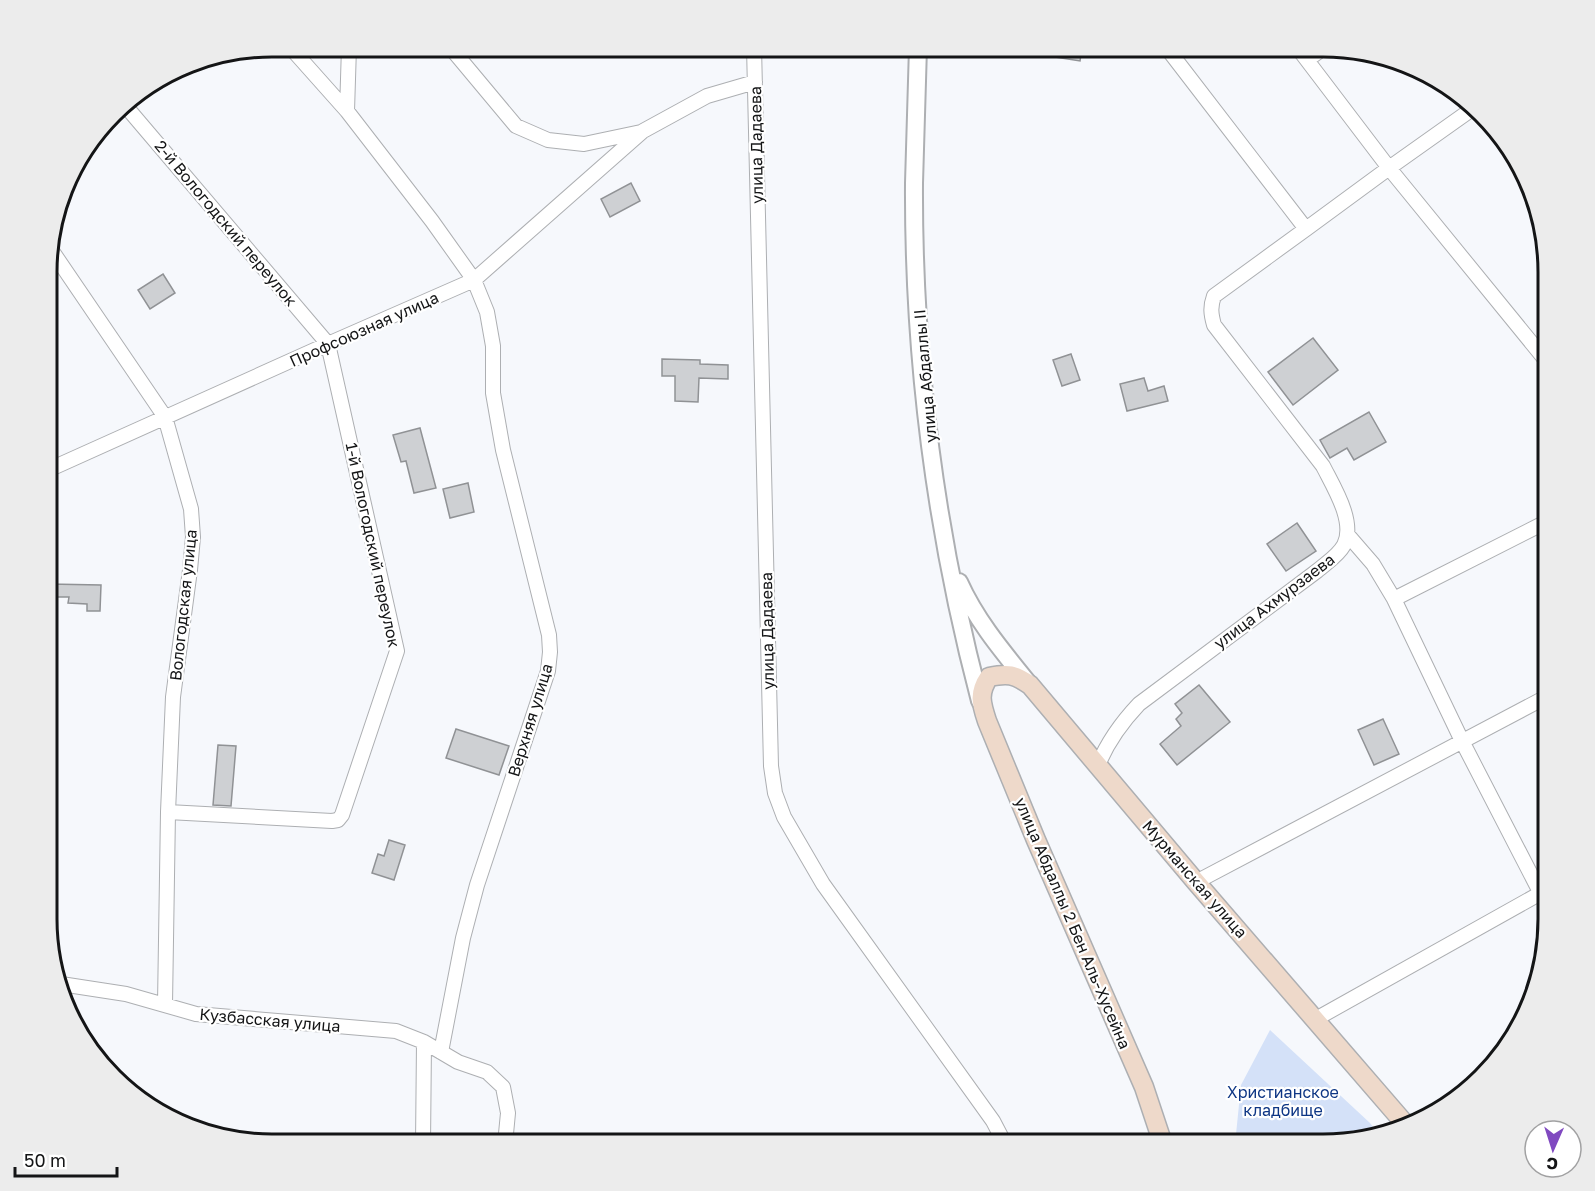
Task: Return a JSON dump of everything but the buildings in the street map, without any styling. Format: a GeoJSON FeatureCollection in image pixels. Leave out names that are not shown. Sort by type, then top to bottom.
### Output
{"type":"FeatureCollection","features":[{"type":"Feature","properties":{"kind":"main road","name":"Мурманская улица"},"geometry":{"type":"LineString","coordinates":[[980,701],[984,685],[989,677],[1003,674],[1016,676],[1030,685],[1401,1119]]}},
{"type":"Feature","properties":{"kind":"main road","name":"улица Абдаллы 2 Бен Аль-Хусейна"},"geometry":{"type":"LineString","coordinates":[[980,701],[1036,840],[1144,1087],[1160,1134]]}},
{"type":"Feature","properties":{"kind":"street","name":"Верхняя улица"},"geometry":{"type":"LineString","coordinates":[[300,57],[347,111],[432,221],[474,280],[487,312],[493,346],[493,393],[503,450],[545,615],[550,652],[542,691],[477,885],[461,947],[441,1052]]}},
{"type":"Feature","properties":{"kind":"street"},"geometry":{"type":"LineString","coordinates":[[347,111],[349,57]]}},
{"type":"Feature","properties":{"kind":"street"},"geometry":{"type":"LineString","coordinates":[[458,57],[516,126],[548,140],[584,144],[643,131],[707,96],[755,82]]}},
{"type":"Feature","properties":{"kind":"street","name":"улица Дадаева"},"geometry":{"type":"LineString","coordinates":[[754,57],[770,732],[775,793],[784,816],[823,884],[993,1121],[1000,1134]]}},
{"type":"Feature","properties":{"kind":"street","name":"улица Абдаллы II"},"geometry":{"type":"LineString","coordinates":[[918,57],[914,185],[920,341],[948,559],[961,629],[980,701]]}},
{"type":"Feature","properties":{"kind":"street"},"geometry":{"type":"LineString","coordinates":[[1174,57],[1305,229]]}},
{"type":"Feature","properties":{"kind":"street"},"geometry":{"type":"LineString","coordinates":[[1305,57],[1389,168],[1538,346]]}},
{"type":"Feature","properties":{"kind":"street"},"geometry":{"type":"LineString","coordinates":[[1307,60],[1311,57]]}},
{"type":"Feature","properties":{"kind":"street","name":"2-й Вологодский переулок"},"geometry":{"type":"LineString","coordinates":[[129,111],[328,344]]}},
{"type":"Feature","properties":{"kind":"street"},"geometry":{"type":"LineString","coordinates":[[1467,112],[1214,297],[1211,315],[1214,325],[1323,466],[1347,520],[1347,534],[1373,564],[1394,600],[1462,741],[1538,880]]}},
{"type":"Feature","properties":{"kind":"street","name":"Профсоюзная улица"},"geometry":{"type":"LineString","coordinates":[[57,466],[474,280],[643,131]]}},
{"type":"Feature","properties":{"kind":"street","name":"Вологодская улица"},"geometry":{"type":"LineString","coordinates":[[57,258],[165,417],[191,509],[193,537],[174,698],[168,812],[165,1004]]}},
{"type":"Feature","properties":{"kind":"street","name":"1-й Вологодский переулок"},"geometry":{"type":"LineString","coordinates":[[168,812],[338,820],[342,815],[379,708],[397,649],[328,344]]}},
{"type":"Feature","properties":{"kind":"street"},"geometry":{"type":"LineString","coordinates":[[1394,600],[1538,526]]}},
{"type":"Feature","properties":{"kind":"street","name":"улица Ахмурзаева"},"geometry":{"type":"LineString","coordinates":[[1098,765],[1108,742],[1139,704],[1317,571],[1338,553],[1347,534]]}},
{"type":"Feature","properties":{"kind":"street"},"geometry":{"type":"LineString","coordinates":[[948,559],[967,600],[1030,685]]}},
{"type":"Feature","properties":{"kind":"street"},"geometry":{"type":"LineString","coordinates":[[1196,882],[1538,701]]}},
{"type":"Feature","properties":{"kind":"street"},"geometry":{"type":"LineString","coordinates":[[1314,1020],[1538,894]]}},
{"type":"Feature","properties":{"kind":"street","name":"Кузбасская улица"},"geometry":{"type":"LineString","coordinates":[[67,985],[126,994],[196,1014],[223,1018],[292,1021],[396,1031],[424,1042],[458,1062],[487,1072],[503,1087],[508,1113],[506,1134]]}},
{"type":"Feature","properties":{"kind":"street"},"geometry":{"type":"LineString","coordinates":[[423,1134],[424,1042]]}},
{"type":"Feature","properties":{"kind":"green space","name":"Христианское кладбище"},"geometry":{"type":"Polygon","coordinates":[[[1270,1030],[1374,1128],[1337,1134],[1236,1134],[1241,1085],[1270,1030]]]}}]}
